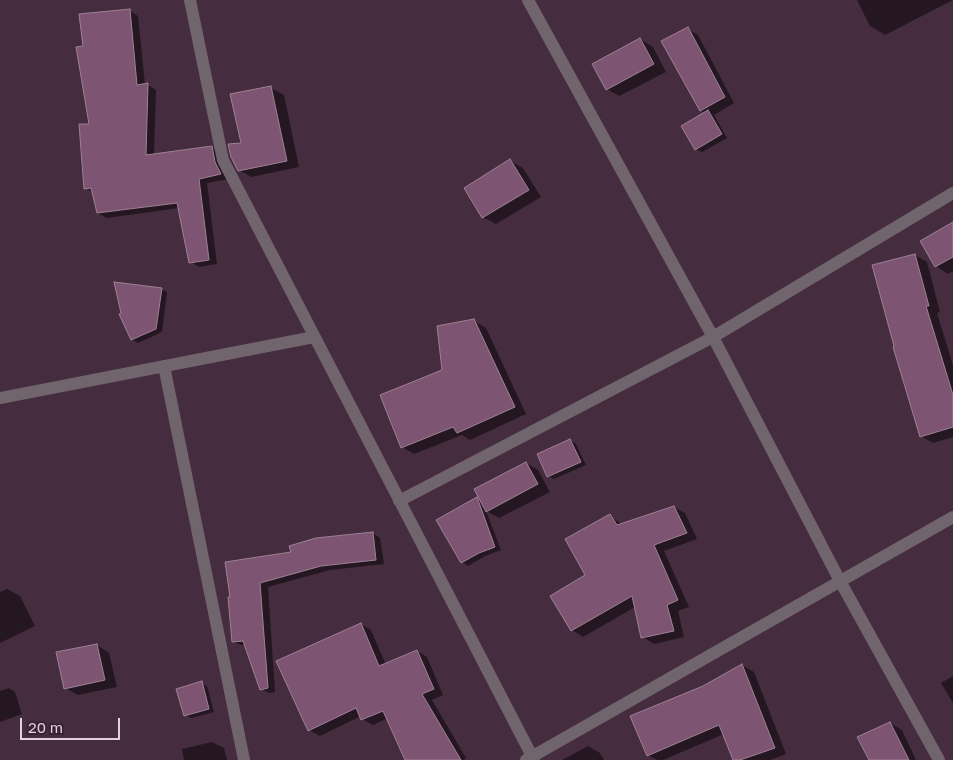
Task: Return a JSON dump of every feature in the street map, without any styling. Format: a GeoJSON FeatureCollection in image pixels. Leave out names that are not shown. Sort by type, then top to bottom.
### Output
{"type":"FeatureCollection","features":[{"type":"Feature","properties":{"kind":"street"},"geometry":{"type":"LineString","coordinates":[[190,0],[223,160],[531,759],[953,517]]}},
{"type":"Feature","properties":{"kind":"street"},"geometry":{"type":"LineString","coordinates":[[528,0],[713,337],[840,581],[938,760]]}},
{"type":"Feature","properties":{"kind":"street"},"geometry":{"type":"LineString","coordinates":[[400,501],[713,337],[953,193]]}},
{"type":"Feature","properties":{"kind":"street"},"geometry":{"type":"LineString","coordinates":[[0,398],[314,337]]}},
{"type":"Feature","properties":{"kind":"street"},"geometry":{"type":"LineString","coordinates":[[164,366],[244,760]]}},
{"type":"Feature","properties":{"kind":"building"},"geometry":{"type":"Polygon","coordinates":[[[130,9],[137,85],[148,83],[146,155],[212,146],[215,162],[221,174],[199,179],[209,260],[189,263],[177,203],[97,213],[91,188],[84,189],[79,124],[89,124],[76,47],[83,46],[79,14],[130,9]]]}},
{"type":"Feature","properties":{"kind":"building"},"geometry":{"type":"Polygon","coordinates":[[[688,27],[725,97],[700,111],[661,41],[688,27]]]}},
{"type":"Feature","properties":{"kind":"building"},"geometry":{"type":"Polygon","coordinates":[[[640,38],[654,64],[606,90],[592,64],[640,38]]]}},
{"type":"Feature","properties":{"kind":"building"},"geometry":{"type":"Polygon","coordinates":[[[271,86],[287,161],[238,171],[231,157],[228,144],[241,143],[230,94],[271,86]]]}},
{"type":"Feature","properties":{"kind":"building"},"geometry":{"type":"Polygon","coordinates":[[[708,110],[722,134],[695,150],[681,126],[708,110]]]}},
{"type":"Feature","properties":{"kind":"building"},"geometry":{"type":"Polygon","coordinates":[[[510,159],[529,190],[482,218],[464,188],[510,159]]]}},
{"type":"Feature","properties":{"kind":"building"},"geometry":{"type":"Polygon","coordinates":[[[953,222],[953,257],[935,267],[920,241],[953,222]]]}},
{"type":"Feature","properties":{"kind":"building"},"geometry":{"type":"Polygon","coordinates":[[[915,254],[929,306],[926,306],[953,395],[953,427],[920,437],[893,347],[872,265],[915,254]]]}},
{"type":"Feature","properties":{"kind":"building"},"geometry":{"type":"Polygon","coordinates":[[[114,282],[162,288],[156,329],[131,340],[119,314],[121,313],[114,282]]]}},
{"type":"Feature","properties":{"kind":"building"},"geometry":{"type":"Polygon","coordinates":[[[474,319],[515,407],[457,433],[453,427],[401,448],[380,395],[442,370],[437,326],[474,319]]]}},
{"type":"Feature","properties":{"kind":"building"},"geometry":{"type":"Polygon","coordinates":[[[570,439],[581,462],[547,477],[537,454],[570,439]]]}},
{"type":"Feature","properties":{"kind":"building"},"geometry":{"type":"Polygon","coordinates":[[[526,462],[538,484],[486,512],[474,489],[526,462]]]}},
{"type":"Feature","properties":{"kind":"building"},"geometry":{"type":"Polygon","coordinates":[[[477,497],[495,547],[461,563],[436,520],[477,497]]]}},
{"type":"Feature","properties":{"kind":"building"},"geometry":{"type":"Polygon","coordinates":[[[674,506],[687,533],[654,545],[678,600],[667,605],[674,631],[641,638],[632,596],[571,631],[550,596],[585,575],[565,539],[610,514],[617,525],[674,506]]]}},
{"type":"Feature","properties":{"kind":"building"},"geometry":{"type":"Polygon","coordinates":[[[373,532],[376,560],[321,566],[260,583],[268,688],[260,690],[243,641],[232,642],[228,597],[230,597],[225,562],[291,552],[289,546],[316,538],[373,532]]]}},
{"type":"Feature","properties":{"kind":"building"},"geometry":{"type":"Polygon","coordinates":[[[361,623],[379,666],[417,650],[434,689],[422,694],[461,760],[405,760],[383,711],[361,720],[356,708],[308,731],[276,661],[361,623]]]}},
{"type":"Feature","properties":{"kind":"building"},"geometry":{"type":"Polygon","coordinates":[[[97,644],[105,680],[64,689],[56,652],[97,644]]]}},
{"type":"Feature","properties":{"kind":"building"},"geometry":{"type":"Polygon","coordinates":[[[742,664],[775,748],[740,760],[733,760],[719,725],[647,756],[630,716],[703,686],[742,664]]]}},
{"type":"Feature","properties":{"kind":"building"},"geometry":{"type":"Polygon","coordinates":[[[202,681],[209,709],[184,716],[176,689],[202,681]]]}},
{"type":"Feature","properties":{"kind":"building"},"geometry":{"type":"Polygon","coordinates":[[[890,722],[909,760],[869,760],[857,737],[890,722]]]}}]}
